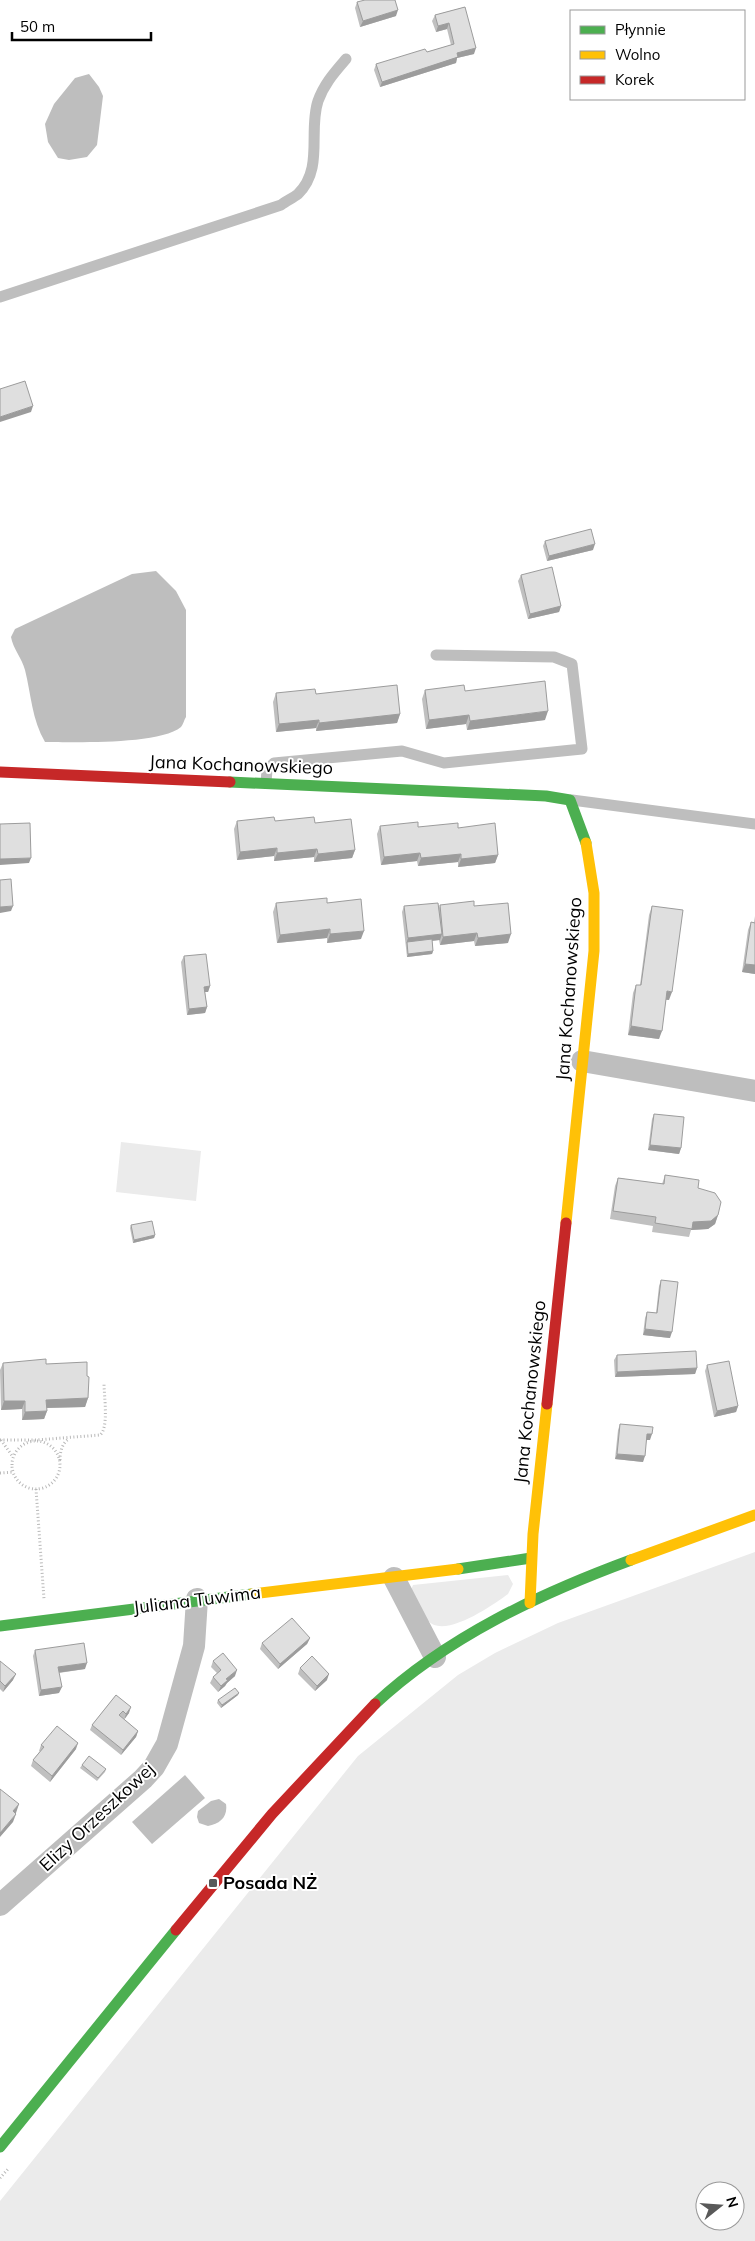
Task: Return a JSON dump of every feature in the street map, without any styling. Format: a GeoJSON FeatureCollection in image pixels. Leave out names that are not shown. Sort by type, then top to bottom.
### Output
{"type":"FeatureCollection","features":[{"type":"Feature","properties":{"kind":"street","name":"Jana Kochanowskiego"},"geometry":{"type":"LineString","coordinates":[[0,772],[546,796],[570,800],[586,842],[596,906],[582,1062],[531,1558],[530,1603]]}},
{"type":"Feature","properties":{"kind":"street"},"geometry":{"type":"LineString","coordinates":[[582,1062],[755,1090]]}},
{"type":"Feature","properties":{"kind":"street"},"geometry":{"type":"LineString","coordinates":[[0,2147],[264,1821],[366,1712],[412,1672],[466,1637],[530,1603],[661,1549],[755,1515]]}},
{"type":"Feature","properties":{"kind":"street","name":"Juliana Tuwima"},"geometry":{"type":"LineString","coordinates":[[0,1626],[197,1599],[394,1578],[531,1558]]}},
{"type":"Feature","properties":{"kind":"street"},"geometry":{"type":"LineString","coordinates":[[394,1578],[435,1658]]}},
{"type":"Feature","properties":{"kind":"street","name":"Elizy Orzeszkowej"},"geometry":{"type":"LineString","coordinates":[[0,1905],[143,1779],[154,1767],[166,1744],[192,1654],[197,1599]]}},
{"type":"Feature","properties":{"kind":"lane"},"geometry":{"type":"LineString","coordinates":[[0,297],[281,205],[298,194],[310,176],[315,155],[314,125],[318,102],[327,80],[346,59]]}},
{"type":"Feature","properties":{"kind":"lane"},"geometry":{"type":"LineString","coordinates":[[266,783],[267,770],[274,763],[402,751],[444,762],[582,749],[572,664],[554,657],[436,655]]}},
{"type":"Feature","properties":{"kind":"lane"},"geometry":{"type":"LineString","coordinates":[[570,800],[755,824]]}},
{"type":"Feature","properties":{"kind":"path"},"geometry":{"type":"LineString","coordinates":[[0,1440],[72,1438],[94,1436],[103,1432],[105,1420],[104,1384]]}},
{"type":"Feature","properties":{"kind":"path"},"geometry":{"type":"LineString","coordinates":[[60,1460],[52,1446],[36,1440],[22,1445],[13,1457],[13,1472],[22,1484],[36,1489],[51,1483],[57,1477],[60,1469],[60,1460],[60,1451],[66,1441],[72,1438]]}},
{"type":"Feature","properties":{"kind":"path"},"geometry":{"type":"LineString","coordinates":[[0,1440],[13,1457]]}},
{"type":"Feature","properties":{"kind":"path"},"geometry":{"type":"LineString","coordinates":[[0,1473],[13,1472]]}},
{"type":"Feature","properties":{"kind":"path"},"geometry":{"type":"LineString","coordinates":[[36,1489],[46,1619]]}},
{"type":"Feature","properties":{"kind":"path"},"geometry":{"type":"LineString","coordinates":[[0,2178],[12,2163]]}},
{"type":"Feature","properties":{"kind":"shaded area"},"geometry":{"type":"Polygon","coordinates":[[[89,74],[103,96],[97,145],[87,157],[69,160],[58,158],[48,142],[45,124],[54,104],[75,78],[89,74]]]}},
{"type":"Feature","properties":{"kind":"shaded area"},"geometry":{"type":"Polygon","coordinates":[[[156,571],[176,591],[186,610],[186,717],[182,726],[170,733],[136,740],[45,742],[37,725],[24,666],[12,641],[11,637],[15,629],[132,574],[156,571]]]}},
{"type":"Feature","properties":{"kind":"shaded area"},"geometry":{"type":"Polygon","coordinates":[[[121,1142],[201,1151],[196,1201],[116,1192],[121,1142]]]}},
{"type":"Feature","properties":{"kind":"shaded area"},"geometry":{"type":"Polygon","coordinates":[[[755,1552],[755,2241],[0,2241],[0,2201],[358,1756],[458,1675],[495,1653],[558,1623],[755,1552]]]}},
{"type":"Feature","properties":{"kind":"shaded area"},"geometry":{"type":"Polygon","coordinates":[[[508,1575],[513,1584],[508,1594],[481,1612],[446,1626],[436,1625],[428,1621],[411,1590],[413,1585],[508,1575]]]}},
{"type":"Feature","properties":{"kind":"shaded area"},"geometry":{"type":"Polygon","coordinates":[[[185,1775],[205,1798],[152,1844],[132,1822],[185,1775]]]}},
{"type":"Feature","properties":{"kind":"shaded area"},"geometry":{"type":"Polygon","coordinates":[[[219,1799],[226,1804],[226,1813],[222,1819],[216,1824],[208,1826],[199,1823],[198,1811],[211,1801],[219,1799]]]}},
{"type":"Feature","properties":{"kind":"building"},"geometry":{"type":"Polygon","coordinates":[[[365,0],[395,0],[398,10],[363,21],[357,2],[365,0]]]}},
{"type":"Feature","properties":{"kind":"building"},"geometry":{"type":"Polygon","coordinates":[[[465,7],[476,48],[457,53],[458,57],[382,82],[376,64],[425,49],[427,52],[454,44],[449,23],[438,26],[435,15],[465,7]]]}},
{"type":"Feature","properties":{"kind":"building"},"geometry":{"type":"Polygon","coordinates":[[[25,381],[33,406],[0,417],[0,389],[25,381]]]}},
{"type":"Feature","properties":{"kind":"building"},"geometry":{"type":"Polygon","coordinates":[[[591,529],[595,544],[549,556],[545,541],[591,529]]]}},
{"type":"Feature","properties":{"kind":"building"},"geometry":{"type":"Polygon","coordinates":[[[552,567],[561,606],[530,614],[521,575],[552,567]]]}},
{"type":"Feature","properties":{"kind":"building"},"geometry":{"type":"Polygon","coordinates":[[[545,681],[548,711],[470,721],[469,715],[429,720],[425,690],[464,685],[465,691],[545,681]]]}},
{"type":"Feature","properties":{"kind":"building"},"geometry":{"type":"Polygon","coordinates":[[[397,685],[400,714],[319,723],[319,720],[279,724],[276,693],[315,689],[316,694],[397,685]]]}},
{"type":"Feature","properties":{"kind":"building"},"geometry":{"type":"Polygon","coordinates":[[[274,817],[275,821],[314,817],[315,823],[351,819],[355,850],[318,854],[317,849],[277,853],[277,848],[240,852],[237,821],[274,817]]]}},
{"type":"Feature","properties":{"kind":"building"},"geometry":{"type":"Polygon","coordinates":[[[418,822],[418,827],[458,823],[458,828],[495,823],[498,855],[461,859],[461,854],[421,858],[420,853],[384,857],[380,826],[418,822]]]}},
{"type":"Feature","properties":{"kind":"building"},"geometry":{"type":"Polygon","coordinates":[[[30,823],[31,858],[0,859],[0,824],[30,823]]]}},
{"type":"Feature","properties":{"kind":"building"},"geometry":{"type":"Polygon","coordinates":[[[11,879],[13,906],[0,907],[0,880],[11,879]]]}},
{"type":"Feature","properties":{"kind":"building"},"geometry":{"type":"Polygon","coordinates":[[[327,898],[327,903],[361,899],[364,931],[330,934],[330,929],[280,935],[276,903],[327,898]]]}},
{"type":"Feature","properties":{"kind":"building"},"geometry":{"type":"Polygon","coordinates":[[[474,901],[474,906],[508,903],[511,934],[478,938],[477,933],[443,937],[440,905],[474,901]]]}},
{"type":"Feature","properties":{"kind":"building"},"geometry":{"type":"Polygon","coordinates":[[[438,903],[442,934],[408,938],[404,906],[438,903]]]}},
{"type":"Feature","properties":{"kind":"building"},"geometry":{"type":"Polygon","coordinates":[[[652,906],[683,910],[672,992],[667,991],[662,1031],[631,1026],[636,985],[641,985],[652,906]]]}},
{"type":"Feature","properties":{"kind":"building"},"geometry":{"type":"Polygon","coordinates":[[[751,922],[755,923],[755,965],[745,964],[751,922]]]}},
{"type":"Feature","properties":{"kind":"building"},"geometry":{"type":"Polygon","coordinates":[[[432,939],[433,951],[408,954],[407,942],[432,939]]]}},
{"type":"Feature","properties":{"kind":"building"},"geometry":{"type":"Polygon","coordinates":[[[206,954],[210,986],[204,987],[207,1007],[189,1009],[184,956],[206,954]]]}},
{"type":"Feature","properties":{"kind":"building"},"geometry":{"type":"Polygon","coordinates":[[[654,1114],[684,1117],[681,1148],[650,1145],[654,1114]]]}},
{"type":"Feature","properties":{"kind":"building"},"geometry":{"type":"Polygon","coordinates":[[[665,1175],[699,1180],[698,1188],[715,1193],[721,1202],[718,1215],[711,1221],[693,1222],[692,1229],[655,1223],[656,1217],[613,1211],[618,1178],[664,1184],[665,1175]]]}},
{"type":"Feature","properties":{"kind":"building"},"geometry":{"type":"Polygon","coordinates":[[[152,1221],[155,1235],[134,1240],[131,1225],[152,1221]]]}},
{"type":"Feature","properties":{"kind":"building"},"geometry":{"type":"Polygon","coordinates":[[[661,1280],[678,1282],[672,1332],[645,1329],[647,1312],[657,1313],[661,1280]]]}},
{"type":"Feature","properties":{"kind":"building"},"geometry":{"type":"Polygon","coordinates":[[[696,1351],[697,1368],[617,1372],[617,1355],[696,1351]]]}},
{"type":"Feature","properties":{"kind":"building"},"geometry":{"type":"Polygon","coordinates":[[[46,1359],[46,1364],[87,1362],[87,1376],[89,1377],[88,1398],[46,1400],[47,1411],[25,1412],[25,1401],[4,1401],[3,1363],[46,1359]]]}},
{"type":"Feature","properties":{"kind":"building"},"geometry":{"type":"Polygon","coordinates":[[[729,1361],[738,1406],[717,1411],[707,1365],[729,1361]]]}},
{"type":"Feature","properties":{"kind":"building"},"geometry":{"type":"Polygon","coordinates":[[[620,1424],[653,1427],[652,1434],[647,1434],[645,1456],[617,1454],[620,1424]]]}},
{"type":"Feature","properties":{"kind":"building"},"geometry":{"type":"Polygon","coordinates":[[[292,1618],[310,1638],[280,1664],[262,1643],[292,1618]]]}},
{"type":"Feature","properties":{"kind":"building"},"geometry":{"type":"Polygon","coordinates":[[[84,1643],[87,1663],[58,1667],[62,1687],[41,1690],[35,1650],[84,1643]]]}},
{"type":"Feature","properties":{"kind":"building"},"geometry":{"type":"Polygon","coordinates":[[[223,1653],[237,1670],[221,1686],[213,1677],[221,1670],[213,1661],[223,1653]]]}},
{"type":"Feature","properties":{"kind":"building"},"geometry":{"type":"Polygon","coordinates":[[[312,1656],[329,1674],[317,1686],[300,1668],[312,1656]]]}},
{"type":"Feature","properties":{"kind":"building"},"geometry":{"type":"Polygon","coordinates":[[[0,1661],[16,1674],[5,1686],[0,1681],[0,1661]]]}},
{"type":"Feature","properties":{"kind":"building"},"geometry":{"type":"Polygon","coordinates":[[[235,1688],[239,1693],[222,1705],[218,1700],[235,1688]]]}},
{"type":"Feature","properties":{"kind":"building"},"geometry":{"type":"Polygon","coordinates":[[[116,1695],[131,1707],[126,1714],[123,1711],[119,1715],[138,1731],[123,1750],[92,1725],[116,1695]]]}},
{"type":"Feature","properties":{"kind":"building"},"geometry":{"type":"Polygon","coordinates":[[[57,1726],[78,1743],[52,1776],[33,1760],[44,1747],[41,1745],[57,1726]]]}},
{"type":"Feature","properties":{"kind":"building"},"geometry":{"type":"Polygon","coordinates":[[[89,1756],[106,1769],[98,1778],[82,1765],[89,1756]]]}},
{"type":"Feature","properties":{"kind":"building"},"geometry":{"type":"Polygon","coordinates":[[[0,1789],[19,1804],[13,1811],[16,1814],[0,1833],[0,1789]]]}},
{"type":"Feature","properties":{"kind":"traffic: fast"},"geometry":{"type":"LineString","coordinates":[[230,782],[546,796],[570,800],[586,843]]}},
{"type":"Feature","properties":{"kind":"traffic: fast"},"geometry":{"type":"LineString","coordinates":[[458,1569],[531,1558]]}},
{"type":"Feature","properties":{"kind":"traffic: fast"},"geometry":{"type":"LineString","coordinates":[[375,1704],[432,1658],[463,1638],[562,1587],[631,1560]]}},
{"type":"Feature","properties":{"kind":"traffic: fast"},"geometry":{"type":"LineString","coordinates":[[0,1626],[252,1594]]}},
{"type":"Feature","properties":{"kind":"traffic: fast"},"geometry":{"type":"LineString","coordinates":[[0,2147],[176,1930]]}},
{"type":"Feature","properties":{"kind":"traffic: slow"},"geometry":{"type":"LineString","coordinates":[[566,1223],[594,951],[594,893],[586,843]]}},
{"type":"Feature","properties":{"kind":"traffic: slow"},"geometry":{"type":"LineString","coordinates":[[530,1603],[533,1534],[547,1404]]}},
{"type":"Feature","properties":{"kind":"traffic: slow"},"geometry":{"type":"LineString","coordinates":[[631,1560],[755,1515]]}},
{"type":"Feature","properties":{"kind":"traffic: slow"},"geometry":{"type":"LineString","coordinates":[[252,1594],[458,1569]]}},
{"type":"Feature","properties":{"kind":"traffic: jam"},"geometry":{"type":"LineString","coordinates":[[0,772],[230,782]]}},
{"type":"Feature","properties":{"kind":"traffic: jam"},"geometry":{"type":"LineString","coordinates":[[547,1404],[566,1223]]}},
{"type":"Feature","properties":{"kind":"traffic: jam"},"geometry":{"type":"LineString","coordinates":[[176,1930],[272,1814],[375,1704]]}},
{"type":"Feature","properties":{"kind":"place","name":"Posada NŻ"},"geometry":{"type":"Point","coordinates":[213,1883]}}]}
